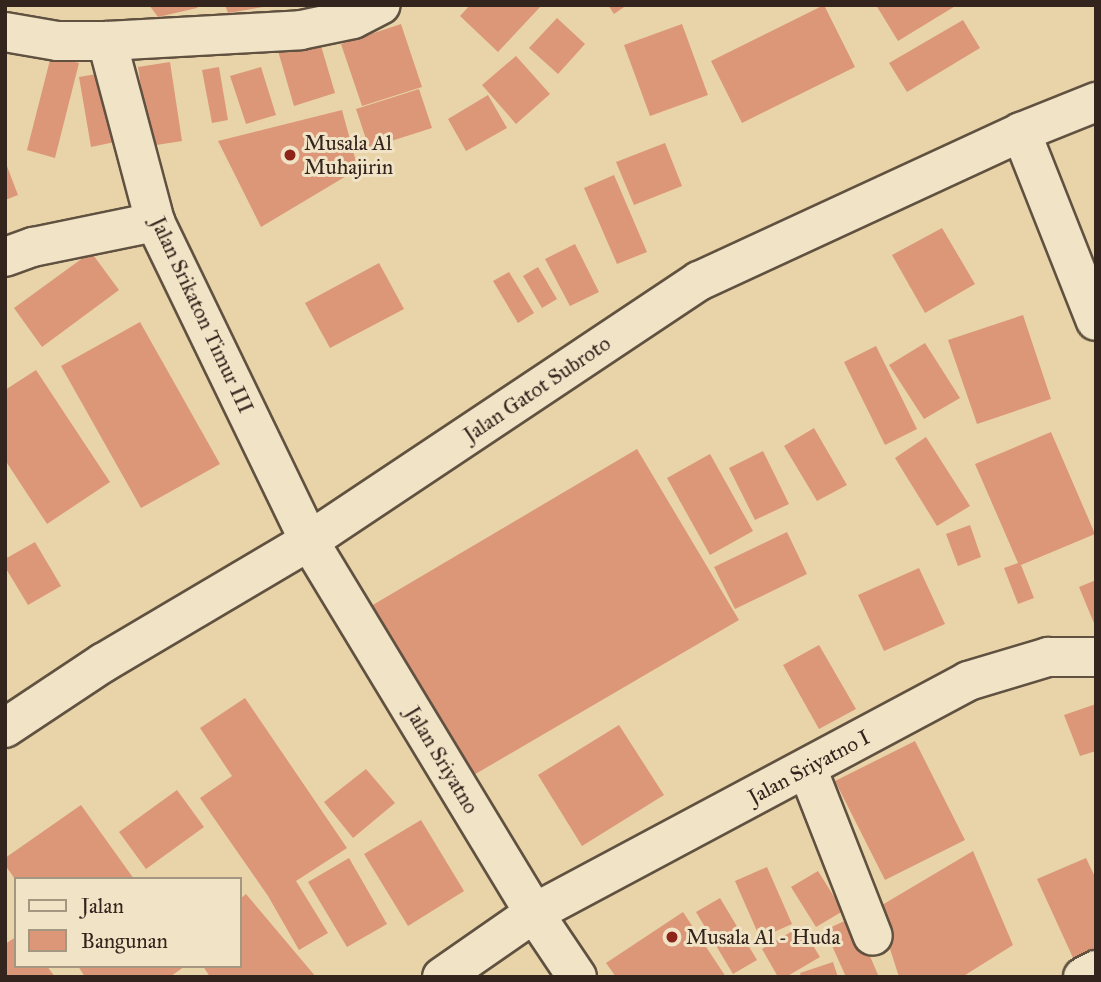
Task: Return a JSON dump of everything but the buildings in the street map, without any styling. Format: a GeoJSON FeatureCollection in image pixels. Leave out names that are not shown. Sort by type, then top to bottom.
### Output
{"type":"FeatureCollection","features":[{"type":"Feature","properties":{"kind":"street"},"geometry":{"type":"LineString","coordinates":[[5,32],[57,41],[107,41],[301,30],[353,19],[381,5]]}},
{"type":"Feature","properties":{"kind":"street","name":"Jalan Srikaton Timur III"},"geometry":{"type":"LineString","coordinates":[[107,41],[155,222],[309,541]]}},
{"type":"Feature","properties":{"kind":"street","name":"Jalan Gatot Subroto"},"geometry":{"type":"LineString","coordinates":[[5,728],[103,663],[309,541],[699,281],[1021,132],[1096,102]]}},
{"type":"Feature","properties":{"kind":"street"},"geometry":{"type":"LineString","coordinates":[[1021,132],[1096,321]]}},
{"type":"Feature","properties":{"kind":"street"},"geometry":{"type":"LineString","coordinates":[[5,257],[33,247],[155,222]]}},
{"type":"Feature","properties":{"kind":"street","name":"Jalan Sriyatno"},"geometry":{"type":"LineString","coordinates":[[309,541],[534,913],[577,977]]}},
{"type":"Feature","properties":{"kind":"street","name":"Jalan Sriyatno I"},"geometry":{"type":"LineString","coordinates":[[442,977],[534,913],[968,681],[1048,657],[1096,657]]}},
{"type":"Feature","properties":{"kind":"street"},"geometry":{"type":"LineString","coordinates":[[807,768],[873,936]]}},
{"type":"Feature","properties":{"kind":"street"},"geometry":{"type":"LineString","coordinates":[[1083,977],[1096,970]]}},
{"type":"Feature","properties":{"kind":"place","name":"Musala Al Muhajirin"},"geometry":{"type":"Point","coordinates":[290,155]}},
{"type":"Feature","properties":{"kind":"place","name":"Musala Al - Huda"},"geometry":{"type":"Point","coordinates":[672,937]}}]}
